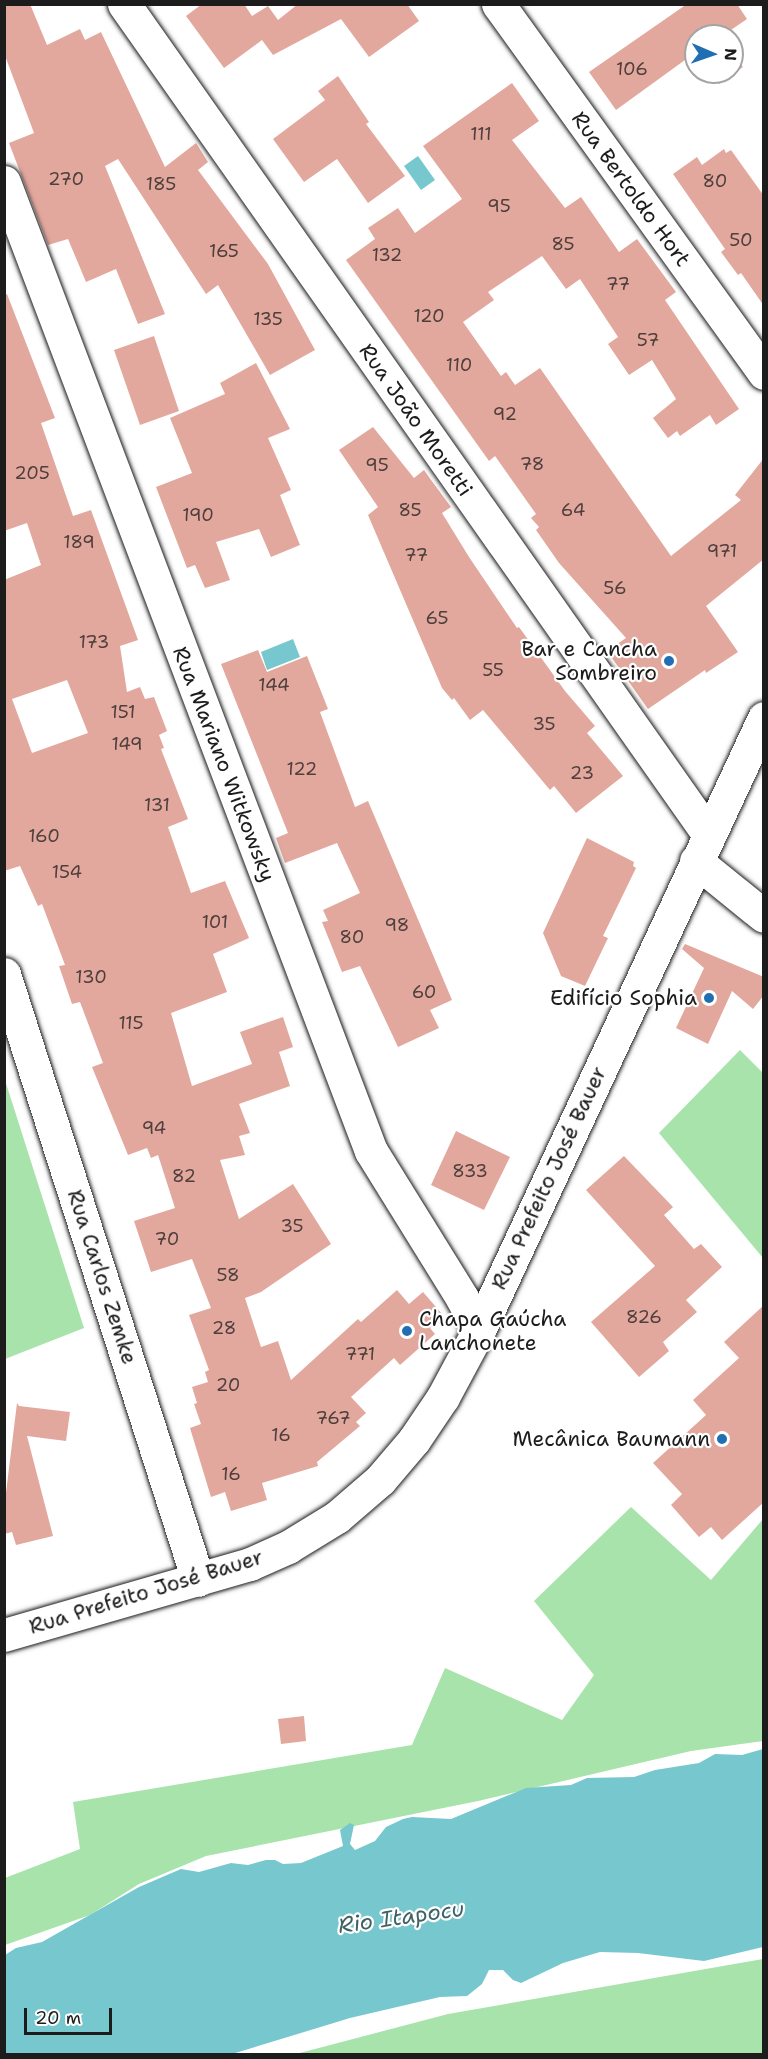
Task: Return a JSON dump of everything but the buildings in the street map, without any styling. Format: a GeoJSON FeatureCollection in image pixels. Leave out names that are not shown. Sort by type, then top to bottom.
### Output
{"type":"FeatureCollection","features":[{"type":"Feature","properties":{"kind":"street","name":"Rua João Moretti"},"geometry":{"type":"LineString","coordinates":[[124,4],[703,848],[764,916]]}},
{"type":"Feature","properties":{"kind":"street","name":"Rua Bertoldo Hort"},"geometry":{"type":"LineString","coordinates":[[498,4],[764,373]]}},
{"type":"Feature","properties":{"kind":"street","name":"Rua Mariano Witkowsky"},"geometry":{"type":"LineString","coordinates":[[4,182],[371,1151],[479,1329]]}},
{"type":"Feature","properties":{"kind":"street","name":"Rua Prefeito José Bauer"},"geometry":{"type":"LineString","coordinates":[[4,1635],[250,1564],[288,1547],[337,1517],[380,1480],[414,1440],[443,1397],[479,1329],[764,718]]}},
{"type":"Feature","properties":{"kind":"street","name":"Rua Carlos Zemke"},"geometry":{"type":"LineString","coordinates":[[4,974],[198,1580]]}},
{"type":"Feature","properties":{"kind":"green space"},"geometry":{"type":"Polygon","coordinates":[[[740,1050],[763,1073],[763,1258],[659,1133],[740,1050]]]}},
{"type":"Feature","properties":{"kind":"green space"},"geometry":{"type":"Polygon","coordinates":[[[4,1077],[84,1328],[5,1359],[4,1359],[4,1077]]]}},
{"type":"Feature","properties":{"kind":"green space"},"geometry":{"type":"Polygon","coordinates":[[[631,1507],[711,1580],[763,1519],[763,1741],[691,1751],[478,1801],[206,1856],[139,1884],[90,1915],[5,1945],[5,1878],[80,1849],[73,1802],[412,1745],[445,1668],[562,1720],[594,1675],[534,1601],[631,1507]]]}},
{"type":"Feature","properties":{"kind":"green space"},"geometry":{"type":"Polygon","coordinates":[[[763,1959],[763,2054],[296,2054],[448,2014],[763,1959]]]}},
{"type":"Feature","properties":{"kind":"water"},"geometry":{"type":"Polygon","coordinates":[[[418,156],[435,180],[421,190],[404,166],[418,156]]]}},
{"type":"Feature","properties":{"kind":"water"},"geometry":{"type":"Polygon","coordinates":[[[293,639],[300,657],[267,670],[261,652],[293,639]]]}},
{"type":"Feature","properties":{"kind":"water","name":"Rio Itapocu"},"geometry":{"type":"Polygon","coordinates":[[[763,1749],[763,1947],[704,1961],[638,1953],[600,1952],[563,1963],[521,1983],[513,1980],[503,1970],[489,1970],[482,1984],[467,1996],[440,1997],[350,2018],[232,2054],[5,2054],[5,1955],[16,1948],[42,1942],[139,1887],[181,1869],[199,1872],[231,1863],[248,1865],[266,1860],[275,1860],[283,1864],[301,1863],[343,1846],[340,1830],[350,1823],[354,1825],[350,1844],[355,1850],[375,1841],[386,1827],[403,1819],[412,1817],[451,1819],[526,1788],[571,1785],[587,1778],[634,1777],[655,1770],[699,1763],[715,1754],[742,1755],[763,1749]]]}},
{"type":"Feature","properties":{"kind":"place","name":"Bar e Cancha Sombreiro"},"geometry":{"type":"Point","coordinates":[669,661]}},
{"type":"Feature","properties":{"kind":"place","name":"Edifício Sophia"},"geometry":{"type":"Point","coordinates":[709,998]}},
{"type":"Feature","properties":{"kind":"place","name":"Chapa Gaúcha Lanchonete"},"geometry":{"type":"Point","coordinates":[407,1331]}},
{"type":"Feature","properties":{"kind":"place","name":"Mecânica Baumann"},"geometry":{"type":"Point","coordinates":[722,1439]}}]}
